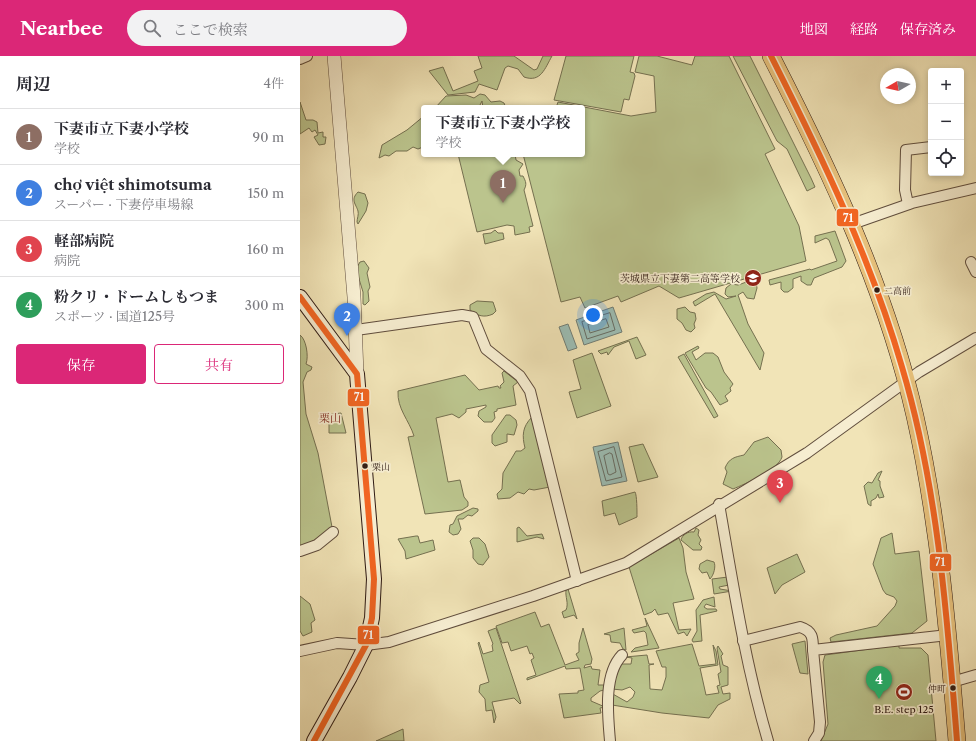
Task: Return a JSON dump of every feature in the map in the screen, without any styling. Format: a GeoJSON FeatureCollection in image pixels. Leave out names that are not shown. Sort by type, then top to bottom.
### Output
{"type":"FeatureCollection","features":[{"type":"Feature","properties":{"kind":"highway"},"geometry":{"type":"LineString","coordinates":[[771,56],[810,131],[852,224],[882,303],[906,382],[915,417],[937,533],[957,741]]}},
{"type":"Feature","properties":{"kind":"main road"},"geometry":{"type":"LineString","coordinates":[[300,297],[357,374],[374,579],[372,618],[366,646],[314,741]]}},
{"type":"Feature","properties":{"kind":"street"},"geometry":{"type":"LineString","coordinates":[[300,59],[307,56]]}},
{"type":"Feature","properties":{"kind":"street"},"geometry":{"type":"LineString","coordinates":[[334,56],[356,330],[357,374]]}},
{"type":"Feature","properties":{"kind":"street"},"geometry":{"type":"LineString","coordinates":[[908,204],[905,190],[906,150],[928,147]]}},
{"type":"Feature","properties":{"kind":"street"},"geometry":{"type":"LineString","coordinates":[[852,224],[908,204],[976,188]]}},
{"type":"Feature","properties":{"kind":"street"},"geometry":{"type":"LineString","coordinates":[[971,262],[976,272]]}},
{"type":"Feature","properties":{"kind":"street"},"geometry":{"type":"LineString","coordinates":[[356,330],[462,315],[473,317],[486,349],[524,380],[532,395],[577,581]]}},
{"type":"Feature","properties":{"kind":"street"},"geometry":{"type":"LineString","coordinates":[[300,651],[337,643],[366,646],[389,642],[577,581],[626,563],[720,504],[807,453],[919,372],[976,338]]}},
{"type":"Feature","properties":{"kind":"street"},"geometry":{"type":"LineString","coordinates":[[720,504],[743,641],[755,696],[768,741]]}},
{"type":"Feature","properties":{"kind":"street"},"geometry":{"type":"LineString","coordinates":[[300,551],[317,544],[333,532]]}},
{"type":"Feature","properties":{"kind":"street"},"geometry":{"type":"LineString","coordinates":[[743,641],[800,627],[807,629],[812,634],[820,722],[819,733],[814,741]]}},
{"type":"Feature","properties":{"kind":"street"},"geometry":{"type":"LineString","coordinates":[[814,650],[948,635]]}},
{"type":"Feature","properties":{"kind":"street"},"geometry":{"type":"LineString","coordinates":[[610,741],[608,694],[617,660],[622,655]]}},
{"type":"Feature","properties":{"kind":"street"},"geometry":{"type":"LineString","coordinates":[[952,682],[976,675]]}},
{"type":"Feature","properties":{"kind":"green space"},"geometry":{"type":"Polygon","coordinates":[[[478,56],[514,56],[534,70],[537,69],[543,56],[552,56],[545,70],[535,78],[524,77],[518,69],[508,66],[505,68],[497,90],[479,84],[475,92],[448,95],[429,71],[443,67],[453,91],[478,81],[474,71],[482,68],[478,56]]]}},
{"type":"Feature","properties":{"kind":"green space"},"geometry":{"type":"Polygon","coordinates":[[[566,56],[634,56],[630,72],[634,73],[635,76],[629,100],[624,99],[621,112],[554,100],[566,56]]]}},
{"type":"Feature","properties":{"kind":"green space"},"geometry":{"type":"Polygon","coordinates":[[[639,56],[657,56],[692,65],[695,56],[729,56],[775,149],[765,154],[799,226],[806,261],[679,298],[659,286],[621,302],[618,296],[585,308],[580,297],[561,302],[524,157],[585,157],[585,107],[631,116],[656,112],[654,76],[635,72],[639,56]]]}},
{"type":"Feature","properties":{"kind":"green space"},"geometry":{"type":"Polygon","coordinates":[[[733,56],[750,56],[815,187],[807,191],[787,149],[777,141],[733,56]]]}},
{"type":"Feature","properties":{"kind":"green space"},"geometry":{"type":"Polygon","coordinates":[[[480,94],[485,95],[491,102],[500,101],[505,105],[483,105],[482,101],[480,105],[438,105],[446,96],[466,95],[474,98],[480,94]]]}},
{"type":"Feature","properties":{"kind":"green space"},"geometry":{"type":"Polygon","coordinates":[[[300,102],[306,120],[313,120],[317,122],[318,133],[323,132],[323,137],[326,137],[325,144],[319,145],[314,137],[318,135],[315,130],[312,132],[309,128],[300,134],[300,102]]]}},
{"type":"Feature","properties":{"kind":"green space"},"geometry":{"type":"Polygon","coordinates":[[[558,102],[574,105],[557,105],[558,102]]]}},
{"type":"Feature","properties":{"kind":"green space"},"geometry":{"type":"Polygon","coordinates":[[[421,118],[421,148],[418,149],[413,147],[407,151],[396,151],[389,156],[385,155],[379,158],[382,145],[407,130],[421,118]]]}},
{"type":"Feature","properties":{"kind":"green space"},"geometry":{"type":"Polygon","coordinates":[[[459,157],[516,157],[516,160],[523,164],[519,170],[520,176],[523,176],[526,183],[524,190],[533,226],[529,227],[530,232],[515,235],[514,226],[507,225],[477,232],[459,157]]]}},
{"type":"Feature","properties":{"kind":"green space"},"geometry":{"type":"Polygon","coordinates":[[[358,192],[365,194],[368,203],[366,211],[358,224],[358,212],[354,202],[354,197],[358,192]]]}},
{"type":"Feature","properties":{"kind":"green space"},"geometry":{"type":"Polygon","coordinates":[[[495,230],[498,233],[503,233],[504,239],[485,244],[483,234],[491,233],[495,230]]]}},
{"type":"Feature","properties":{"kind":"green space"},"geometry":{"type":"Polygon","coordinates":[[[835,231],[846,261],[842,267],[814,278],[811,285],[807,285],[801,281],[801,276],[793,279],[793,288],[788,292],[784,292],[781,289],[781,282],[770,285],[769,280],[810,269],[811,270],[837,261],[829,240],[826,238],[815,243],[815,236],[835,231]]]}},
{"type":"Feature","properties":{"kind":"green space"},"geometry":{"type":"Polygon","coordinates":[[[364,261],[369,268],[367,273],[370,287],[368,291],[369,301],[365,305],[363,304],[363,292],[356,269],[360,262],[364,261]]]}},
{"type":"Feature","properties":{"kind":"green space"},"geometry":{"type":"Polygon","coordinates":[[[752,280],[756,282],[757,288],[754,299],[747,298],[743,292],[738,295],[748,324],[764,353],[760,370],[715,294],[695,306],[693,302],[706,294],[714,292],[726,299],[736,296],[728,297],[725,294],[726,288],[731,284],[738,285],[752,280]]]}},
{"type":"Feature","properties":{"kind":"green space"},"geometry":{"type":"Polygon","coordinates":[[[477,301],[493,302],[496,311],[487,316],[476,314],[470,310],[470,305],[477,301]]]}},
{"type":"Feature","properties":{"kind":"green space"},"geometry":{"type":"Polygon","coordinates":[[[685,307],[690,312],[695,313],[695,328],[691,332],[686,330],[682,323],[677,319],[677,309],[685,307]]]}},
{"type":"Feature","properties":{"kind":"green space"},"geometry":{"type":"Polygon","coordinates":[[[300,335],[304,340],[306,348],[306,364],[312,367],[311,370],[307,372],[303,382],[306,414],[318,453],[332,527],[313,541],[300,546],[300,335]]]}},
{"type":"Feature","properties":{"kind":"green space"},"geometry":{"type":"Polygon","coordinates":[[[637,337],[646,355],[636,359],[629,341],[614,347],[608,355],[607,352],[601,354],[598,351],[637,337]]]}},
{"type":"Feature","properties":{"kind":"green space"},"geometry":{"type":"Polygon","coordinates":[[[698,346],[699,348],[692,352],[696,360],[705,353],[713,353],[718,357],[724,372],[733,384],[730,388],[731,391],[725,396],[728,401],[720,405],[711,392],[706,388],[685,353],[698,346]]]}},
{"type":"Feature","properties":{"kind":"green space"},"geometry":{"type":"Polygon","coordinates":[[[592,353],[611,406],[577,418],[569,392],[581,389],[573,360],[592,353]]]}},
{"type":"Feature","properties":{"kind":"green space"},"geometry":{"type":"Polygon","coordinates":[[[684,354],[718,416],[714,418],[678,357],[684,354]]]}},
{"type":"Feature","properties":{"kind":"green space"},"geometry":{"type":"Polygon","coordinates":[[[504,371],[518,382],[513,386],[516,405],[497,409],[497,411],[494,412],[495,418],[492,422],[484,422],[478,416],[479,411],[486,407],[486,405],[466,409],[466,412],[459,418],[452,414],[436,418],[448,482],[460,480],[468,506],[462,510],[425,514],[408,437],[414,436],[401,409],[398,391],[465,375],[479,390],[498,386],[501,388],[500,386],[504,382],[502,373],[504,371]]]}},
{"type":"Feature","properties":{"kind":"green space"},"geometry":{"type":"Polygon","coordinates":[[[341,413],[346,433],[329,433],[329,420],[327,420],[326,415],[341,413]]]}},
{"type":"Feature","properties":{"kind":"green space"},"geometry":{"type":"Polygon","coordinates":[[[506,415],[510,415],[516,420],[517,425],[514,435],[507,434],[507,442],[495,446],[492,443],[492,435],[506,415]]]}},
{"type":"Feature","properties":{"kind":"green space"},"geometry":{"type":"Polygon","coordinates":[[[532,417],[550,487],[534,490],[529,489],[524,494],[518,492],[510,498],[498,499],[497,494],[502,489],[503,473],[516,451],[521,451],[525,448],[523,440],[524,432],[526,424],[532,417]]]}},
{"type":"Feature","properties":{"kind":"green space"},"geometry":{"type":"Polygon","coordinates":[[[768,437],[781,450],[782,457],[779,462],[768,472],[733,489],[723,484],[727,472],[725,468],[728,462],[735,457],[744,455],[754,442],[768,437]]]}},
{"type":"Feature","properties":{"kind":"green space"},"geometry":{"type":"Polygon","coordinates":[[[643,444],[658,477],[638,482],[629,447],[643,444]]]}},
{"type":"Feature","properties":{"kind":"green space"},"geometry":{"type":"Polygon","coordinates":[[[882,471],[878,480],[880,481],[880,486],[884,497],[879,498],[878,494],[876,498],[871,501],[871,506],[868,504],[864,486],[868,482],[872,483],[878,473],[882,471]]]}},
{"type":"Feature","properties":{"kind":"green space"},"geometry":{"type":"Polygon","coordinates":[[[635,492],[637,500],[637,517],[619,525],[615,513],[604,516],[602,501],[635,492]]]}},
{"type":"Feature","properties":{"kind":"green space"},"geometry":{"type":"Polygon","coordinates":[[[473,508],[478,509],[478,511],[472,516],[468,515],[463,519],[458,519],[461,529],[458,534],[453,535],[449,532],[450,525],[453,524],[457,516],[473,508]]]}},
{"type":"Feature","properties":{"kind":"green space"},"geometry":{"type":"Polygon","coordinates":[[[519,527],[527,536],[542,534],[544,539],[537,537],[517,542],[517,528],[519,527]]]}},
{"type":"Feature","properties":{"kind":"green space"},"geometry":{"type":"Polygon","coordinates":[[[696,528],[699,530],[698,535],[701,540],[699,544],[702,547],[701,550],[693,550],[681,540],[684,535],[694,532],[696,528]]]}},
{"type":"Feature","properties":{"kind":"green space"},"geometry":{"type":"Polygon","coordinates":[[[892,533],[895,554],[919,551],[927,621],[912,633],[831,642],[830,638],[836,635],[877,626],[895,606],[897,601],[894,597],[886,594],[883,590],[873,564],[881,538],[892,533]]]}},
{"type":"Feature","properties":{"kind":"green space"},"geometry":{"type":"Polygon","coordinates":[[[418,536],[420,543],[433,540],[435,550],[406,559],[405,551],[398,539],[418,536]]]}},
{"type":"Feature","properties":{"kind":"green space"},"geometry":{"type":"Polygon","coordinates":[[[473,538],[479,538],[485,544],[489,557],[483,565],[478,564],[473,558],[473,550],[470,541],[473,538]]]}},
{"type":"Feature","properties":{"kind":"green space"},"geometry":{"type":"Polygon","coordinates":[[[679,538],[683,548],[686,572],[694,599],[673,603],[679,630],[691,629],[687,636],[684,632],[678,634],[668,613],[658,615],[655,609],[644,615],[629,567],[679,538]]]}},
{"type":"Feature","properties":{"kind":"green space"},"geometry":{"type":"Polygon","coordinates":[[[797,554],[805,572],[782,585],[775,594],[767,568],[797,554]]]}},
{"type":"Feature","properties":{"kind":"green space"},"geometry":{"type":"Polygon","coordinates":[[[707,560],[714,562],[715,564],[714,573],[710,579],[707,572],[702,573],[699,569],[700,564],[707,560]]]}},
{"type":"Feature","properties":{"kind":"green space"},"geometry":{"type":"Polygon","coordinates":[[[728,577],[729,585],[719,587],[720,589],[732,591],[714,594],[712,579],[728,577]]]}},
{"type":"Feature","properties":{"kind":"green space"},"geometry":{"type":"Polygon","coordinates":[[[568,589],[577,619],[574,615],[564,618],[562,612],[566,610],[567,607],[566,590],[568,589]]]}},
{"type":"Feature","properties":{"kind":"green space"},"geometry":{"type":"Polygon","coordinates":[[[300,596],[310,604],[315,620],[311,623],[312,632],[303,636],[300,631],[300,596]]]}},
{"type":"Feature","properties":{"kind":"green space"},"geometry":{"type":"Polygon","coordinates":[[[714,597],[715,607],[706,604],[704,607],[707,609],[716,609],[717,611],[700,615],[702,641],[693,642],[692,640],[697,631],[696,610],[703,600],[714,597]]]}},
{"type":"Feature","properties":{"kind":"green space"},"geometry":{"type":"Polygon","coordinates":[[[535,612],[541,627],[549,624],[565,665],[579,660],[576,654],[579,652],[579,643],[583,628],[592,659],[591,664],[585,665],[584,668],[591,666],[592,669],[600,670],[598,685],[605,685],[604,690],[600,691],[591,698],[591,701],[605,707],[600,708],[601,713],[564,718],[559,694],[578,693],[578,691],[584,690],[580,668],[566,669],[565,666],[527,680],[527,678],[536,675],[531,660],[534,658],[532,653],[530,654],[527,646],[511,651],[508,642],[502,643],[496,626],[535,612]]]}},
{"type":"Feature","properties":{"kind":"green space"},"geometry":{"type":"Polygon","coordinates":[[[645,618],[659,648],[631,652],[635,648],[648,645],[646,633],[644,631],[634,633],[632,630],[647,626],[645,618]]]}},
{"type":"Feature","properties":{"kind":"green space"},"geometry":{"type":"Polygon","coordinates":[[[496,628],[521,703],[520,704],[514,698],[492,702],[496,717],[494,723],[492,710],[486,711],[485,699],[479,692],[480,685],[489,682],[478,643],[479,642],[483,654],[493,651],[493,644],[488,631],[496,628]]]}},
{"type":"Feature","properties":{"kind":"green space"},"geometry":{"type":"Polygon","coordinates":[[[624,628],[626,650],[623,649],[620,643],[611,642],[610,635],[604,634],[624,628]]]}},
{"type":"Feature","properties":{"kind":"green space"},"geometry":{"type":"Polygon","coordinates":[[[805,641],[808,674],[800,673],[792,644],[805,641]]]}},
{"type":"Feature","properties":{"kind":"green space"},"geometry":{"type":"Polygon","coordinates":[[[692,644],[699,666],[716,664],[713,645],[716,651],[718,665],[700,668],[706,695],[719,693],[717,686],[720,685],[718,674],[721,672],[717,648],[718,646],[723,654],[721,656],[723,665],[728,667],[728,685],[721,687],[723,694],[730,693],[730,699],[718,705],[709,718],[662,713],[612,705],[611,693],[627,702],[633,697],[635,692],[630,687],[622,690],[612,689],[621,664],[631,664],[632,658],[625,657],[647,655],[649,664],[654,664],[649,665],[650,689],[662,690],[666,677],[666,667],[662,667],[656,651],[692,644]]]}},
{"type":"Feature","properties":{"kind":"green space"},"geometry":{"type":"Polygon","coordinates":[[[899,645],[899,648],[921,648],[928,655],[936,741],[821,741],[828,724],[823,662],[825,655],[899,645]]]}},
{"type":"Feature","properties":{"kind":"green space"},"geometry":{"type":"Polygon","coordinates":[[[403,729],[404,741],[376,741],[403,729]]]}},
{"type":"Feature","properties":{"kind":"water"},"geometry":{"type":"Polygon","coordinates":[[[613,307],[622,332],[584,345],[576,320],[613,307]]]}},
{"type":"Feature","properties":{"kind":"water"},"geometry":{"type":"Polygon","coordinates":[[[568,324],[577,348],[568,351],[559,327],[568,324]]]}},
{"type":"Feature","properties":{"kind":"water"},"geometry":{"type":"Polygon","coordinates":[[[618,442],[627,481],[602,486],[593,447],[618,442]]]}},
{"type":"Feature","properties":{"kind":"transit line","name":"71"},"geometry":{"type":"LineString","coordinates":[[771,56],[809,132],[844,209],[876,287],[902,367],[914,413],[933,506],[945,600],[957,741]]}},
{"type":"Feature","properties":{"kind":"transit line","name":"71"},"geometry":{"type":"LineString","coordinates":[[300,297],[357,374],[374,579],[372,618],[366,645],[314,741]]}},
{"type":"Feature","properties":{"kind":"place","name":"下妻市立下妻小学校"},"geometry":{"type":"Point","coordinates":[503,203]}},
{"type":"Feature","properties":{"kind":"place","name":"茨城県立下妻第二高等学校"},"geometry":{"type":"Point","coordinates":[753,278]}},
{"type":"Feature","properties":{"kind":"place","name":"二高前"},"geometry":{"type":"Point","coordinates":[877,290]}},
{"type":"Feature","properties":{"kind":"place","name":"chợ việt shimotsuma"},"geometry":{"type":"Point","coordinates":[347,336]}},
{"type":"Feature","properties":{"kind":"place","name":"栗山"},"geometry":{"type":"Point","coordinates":[365,466]}},
{"type":"Feature","properties":{"kind":"place","name":"軽部病院"},"geometry":{"type":"Point","coordinates":[780,503]}},
{"type":"Feature","properties":{"kind":"place","name":"仲町"},"geometry":{"type":"Point","coordinates":[953,688]}},
{"type":"Feature","properties":{"kind":"place","name":"B.E. step 125"},"geometry":{"type":"Point","coordinates":[904,692]}},
{"type":"Feature","properties":{"kind":"place","name":"粉クリ・ドームしもつま"},"geometry":{"type":"Point","coordinates":[879,699]}},
{"type":"Feature","properties":{"kind":"district","name":"栗山"},"geometry":{"type":"Point","coordinates":[330,418]}}]}
